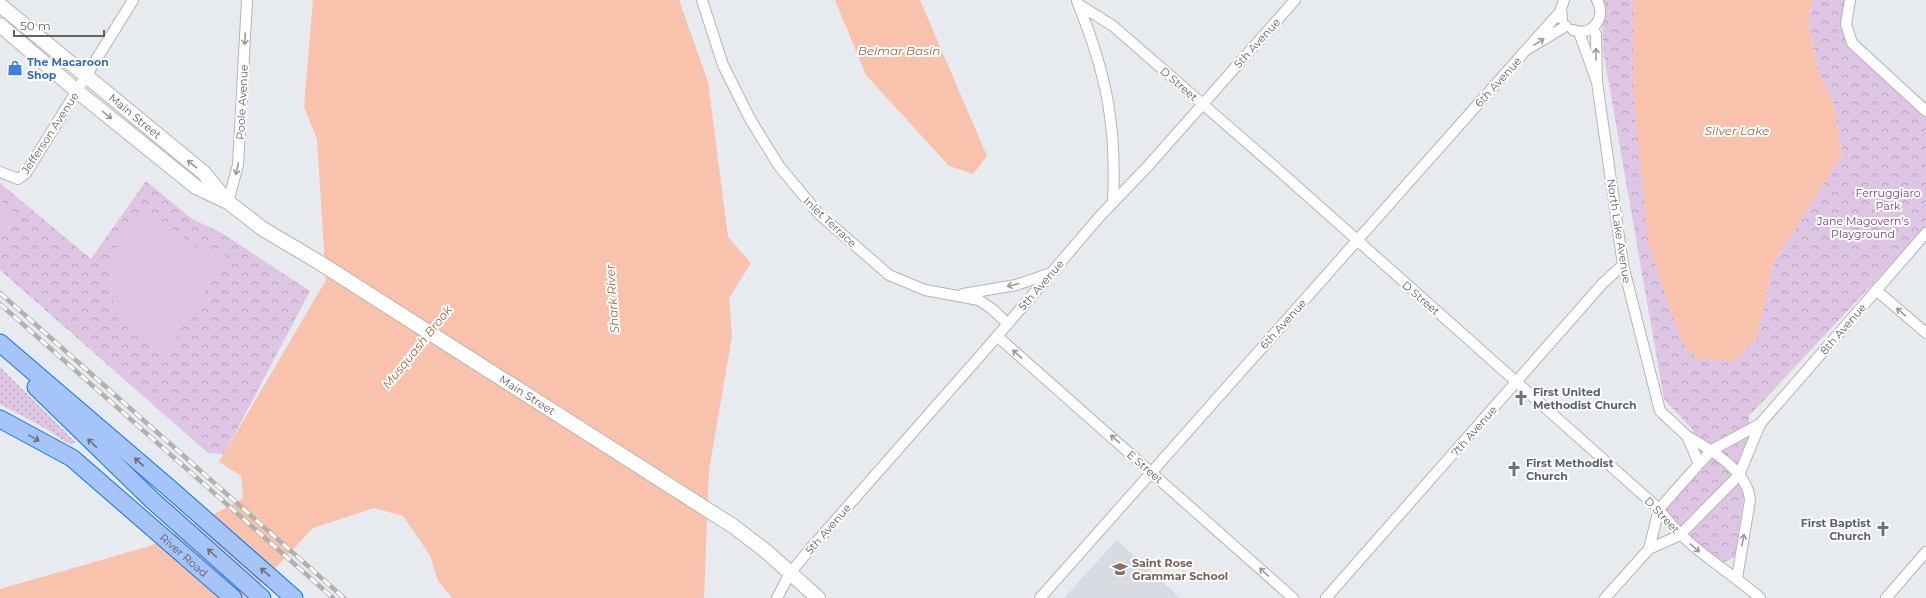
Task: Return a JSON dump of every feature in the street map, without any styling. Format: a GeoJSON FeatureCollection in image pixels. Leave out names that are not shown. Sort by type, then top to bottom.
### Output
{"type":"FeatureCollection","features":[{"type":"Feature","properties":{"kind":"highway"},"geometry":{"type":"LineString","coordinates":[[0,343],[168,487],[294,598]]}},
{"type":"Feature","properties":{"kind":"highway"},"geometry":{"type":"LineString","coordinates":[[0,352],[151,499],[262,598]]}},
{"type":"Feature","properties":{"kind":"highway","name":"River Road"},"geometry":{"type":"LineString","coordinates":[[1,420],[72,458],[233,598]]}},
{"type":"Feature","properties":{"kind":"main road","name":"Main Street"},"geometry":{"type":"LineString","coordinates":[[0,5],[204,174],[228,202],[263,229],[317,261],[733,526],[818,598]]}},
{"type":"Feature","properties":{"kind":"main road","name":"Main Street"},"geometry":{"type":"LineString","coordinates":[[0,25],[77,91],[196,187],[228,202]]}},
{"type":"Feature","properties":{"kind":"street","name":"Jefferson Avenue"},"geometry":{"type":"LineString","coordinates":[[0,172],[14,179],[18,179],[26,173],[133,0]]}},
{"type":"Feature","properties":{"kind":"street","name":"Poole Avenue"},"geometry":{"type":"LineString","coordinates":[[228,202],[238,165],[247,0]]}},
{"type":"Feature","properties":{"kind":"street","name":"Inlet Terrace"},"geometry":{"type":"LineString","coordinates":[[702,0],[723,65],[735,91],[779,166],[819,214],[888,275],[917,288],[951,296],[970,298],[985,303],[1008,324]]}},
{"type":"Feature","properties":{"kind":"street","name":"5th Avenue"},"geometry":{"type":"LineString","coordinates":[[790,573],[1113,202],[1295,0]]}},
{"type":"Feature","properties":{"kind":"street"},"geometry":{"type":"LineString","coordinates":[[1560,4],[1566,26],[1579,32],[1593,28],[1600,18],[1601,12],[1598,0]]}},
{"type":"Feature","properties":{"kind":"street"},"geometry":{"type":"LineString","coordinates":[[1850,0],[1846,24],[1852,43],[1926,111]]}},
{"type":"Feature","properties":{"kind":"street"},"geometry":{"type":"LineString","coordinates":[[1077,2],[1103,72],[1110,103],[1115,164],[1113,202]]}},
{"type":"Feature","properties":{"kind":"street","name":"D Street"},"geometry":{"type":"LineString","coordinates":[[1077,2],[1113,26],[1283,174],[1356,241],[1659,509],[1680,535],[1703,555],[1736,578],[1760,598]]}},
{"type":"Feature","properties":{"kind":"street","name":"6th Avenue"},"geometry":{"type":"LineString","coordinates":[[1040,598],[1526,50],[1560,4]]}},
{"type":"Feature","properties":{"kind":"street","name":"6th Avenue"},"geometry":{"type":"LineString","coordinates":[[1526,50],[1566,26]]}},
{"type":"Feature","properties":{"kind":"street","name":"North Lake Avenue"},"geometry":{"type":"LineString","coordinates":[[1593,28],[1596,35],[1597,82],[1623,265],[1660,412],[1687,436],[1712,450],[1739,474],[1750,490],[1750,500],[1736,578]]}},
{"type":"Feature","properties":{"kind":"street","name":"North Lake Avenue"},"geometry":{"type":"LineString","coordinates":[[1579,32],[1597,82]]}},
{"type":"Feature","properties":{"kind":"street","name":"8th Avenue"},"geometry":{"type":"LineString","coordinates":[[1605,598],[1649,549],[1680,535],[1739,474],[1760,424],[1926,233]]}},
{"type":"Feature","properties":{"kind":"street","name":"7th Avenue"},"geometry":{"type":"LineString","coordinates":[[1326,598],[1517,383],[1603,283],[1623,265]]}},
{"type":"Feature","properties":{"kind":"street"},"geometry":{"type":"LineString","coordinates":[[951,296],[1016,285],[1051,273]]}},
{"type":"Feature","properties":{"kind":"street"},"geometry":{"type":"LineString","coordinates":[[1876,290],[1926,333]]}},
{"type":"Feature","properties":{"kind":"street","name":"E Street"},"geometry":{"type":"LineString","coordinates":[[997,336],[1293,598]]}},
{"type":"Feature","properties":{"kind":"street","name":"8th Avenue"},"geometry":{"type":"LineString","coordinates":[[1649,549],[1659,509],[1712,450],[1760,424]]}},
{"type":"Feature","properties":{"kind":"street","name":"North Lake Avenue"},"geometry":{"type":"LineString","coordinates":[[1687,436],[1699,464]]}},
{"type":"Feature","properties":{"kind":"street"},"geometry":{"type":"LineString","coordinates":[[1886,598],[1926,552]]}},
{"type":"Feature","properties":{"kind":"street"},"geometry":{"type":"LineString","coordinates":[[777,598],[790,573]]}},
{"type":"Feature","properties":{"kind":"shaded area","name":"Saint Rose Grammar School"},"geometry":{"type":"Polygon","coordinates":[[[1117,540],[1180,598],[1064,598],[1117,540]]]}},
{"type":"Feature","properties":{"kind":"green space"},"geometry":{"type":"Polygon","coordinates":[[[1602,0],[1633,0],[1633,90],[1757,337],[1774,262],[1842,155],[1834,105],[1817,68],[1808,23],[1813,0],[1850,0],[1848,34],[1926,111],[1926,227],[1749,416],[1749,436],[1741,463],[1739,484],[1744,496],[1735,557],[1721,564],[1677,525],[1664,510],[1704,465],[1696,448],[1693,430],[1664,399],[1603,50],[1602,0]]]}},
{"type":"Feature","properties":{"kind":"green space"},"geometry":{"type":"Polygon","coordinates":[[[146,181],[192,219],[220,232],[310,291],[224,454],[208,453],[0,270],[0,183],[91,259],[146,181]]]}},
{"type":"Feature","properties":{"kind":"green space"},"geometry":{"type":"Polygon","coordinates":[[[0,200],[19,215],[7,231],[0,226],[0,200]]]}},
{"type":"Feature","properties":{"kind":"green space"},"geometry":{"type":"Polygon","coordinates":[[[145,211],[214,259],[225,253],[231,271],[217,273],[165,355],[143,342],[127,326],[116,308],[110,289],[110,269],[116,249],[128,229],[145,211]]]}},
{"type":"Feature","properties":{"kind":"green space"},"geometry":{"type":"Polygon","coordinates":[[[0,367],[75,442],[71,445],[43,427],[0,404],[0,367]]]}},
{"type":"Feature","properties":{"kind":"water"},"geometry":{"type":"Polygon","coordinates":[[[313,0],[679,0],[708,82],[728,237],[751,263],[729,298],[732,336],[709,470],[704,598],[452,598],[438,581],[430,555],[403,516],[374,508],[313,528],[247,598],[0,598],[0,589],[150,546],[243,498],[241,476],[219,462],[326,280],[317,139],[304,107],[313,0]]]}},
{"type":"Feature","properties":{"kind":"water","name":"Belmar Basin"},"geometry":{"type":"Polygon","coordinates":[[[835,0],[920,0],[987,156],[973,174],[949,166],[866,75],[835,0]]]}},
{"type":"Feature","properties":{"kind":"water","name":"Silver Lake"},"geometry":{"type":"Polygon","coordinates":[[[1633,0],[1813,0],[1808,23],[1817,68],[1834,105],[1842,155],[1774,262],[1757,337],[1734,361],[1699,359],[1686,348],[1672,316],[1648,241],[1633,90],[1633,0]]]}},
{"type":"Feature","properties":{"kind":"railway"},"geometry":{"type":"LineString","coordinates":[[0,293],[344,598]]}},
{"type":"Feature","properties":{"kind":"railway"},"geometry":{"type":"LineString","coordinates":[[0,304],[333,598]]}},
{"type":"Feature","properties":{"kind":"place","name":"The Macaroon Shop"},"geometry":{"type":"Point","coordinates":[15,68]}},
{"type":"Feature","properties":{"kind":"place","name":"First United Methodist Church"},"geometry":{"type":"Point","coordinates":[1521,398]}},
{"type":"Feature","properties":{"kind":"place","name":"First Methodist Church"},"geometry":{"type":"Point","coordinates":[1514,469]}},
{"type":"Feature","properties":{"kind":"place","name":"First Baptist Church"},"geometry":{"type":"Point","coordinates":[1883,529]}},
{"type":"Feature","properties":{"kind":"place","name":"Saint Rose Grammar School"},"geometry":{"type":"Point","coordinates":[1120,569]}},
{"type":"Feature","properties":{"kind":"park label","name":"Ferruggiaro Park"},"geometry":{"type":"Point","coordinates":[1888,199]}},
{"type":"Feature","properties":{"kind":"park label","name":"Jane Magovern's Playground"},"geometry":{"type":"Point","coordinates":[1863,227]}},
{"type":"Feature","properties":{"kind":"water label","name":"Shark River"},"geometry":{"type":"Point","coordinates":[612,299]}},
{"type":"Feature","properties":{"kind":"water label","name":"Musquash Brook"},"geometry":{"type":"Point","coordinates":[417,347]}}]}
